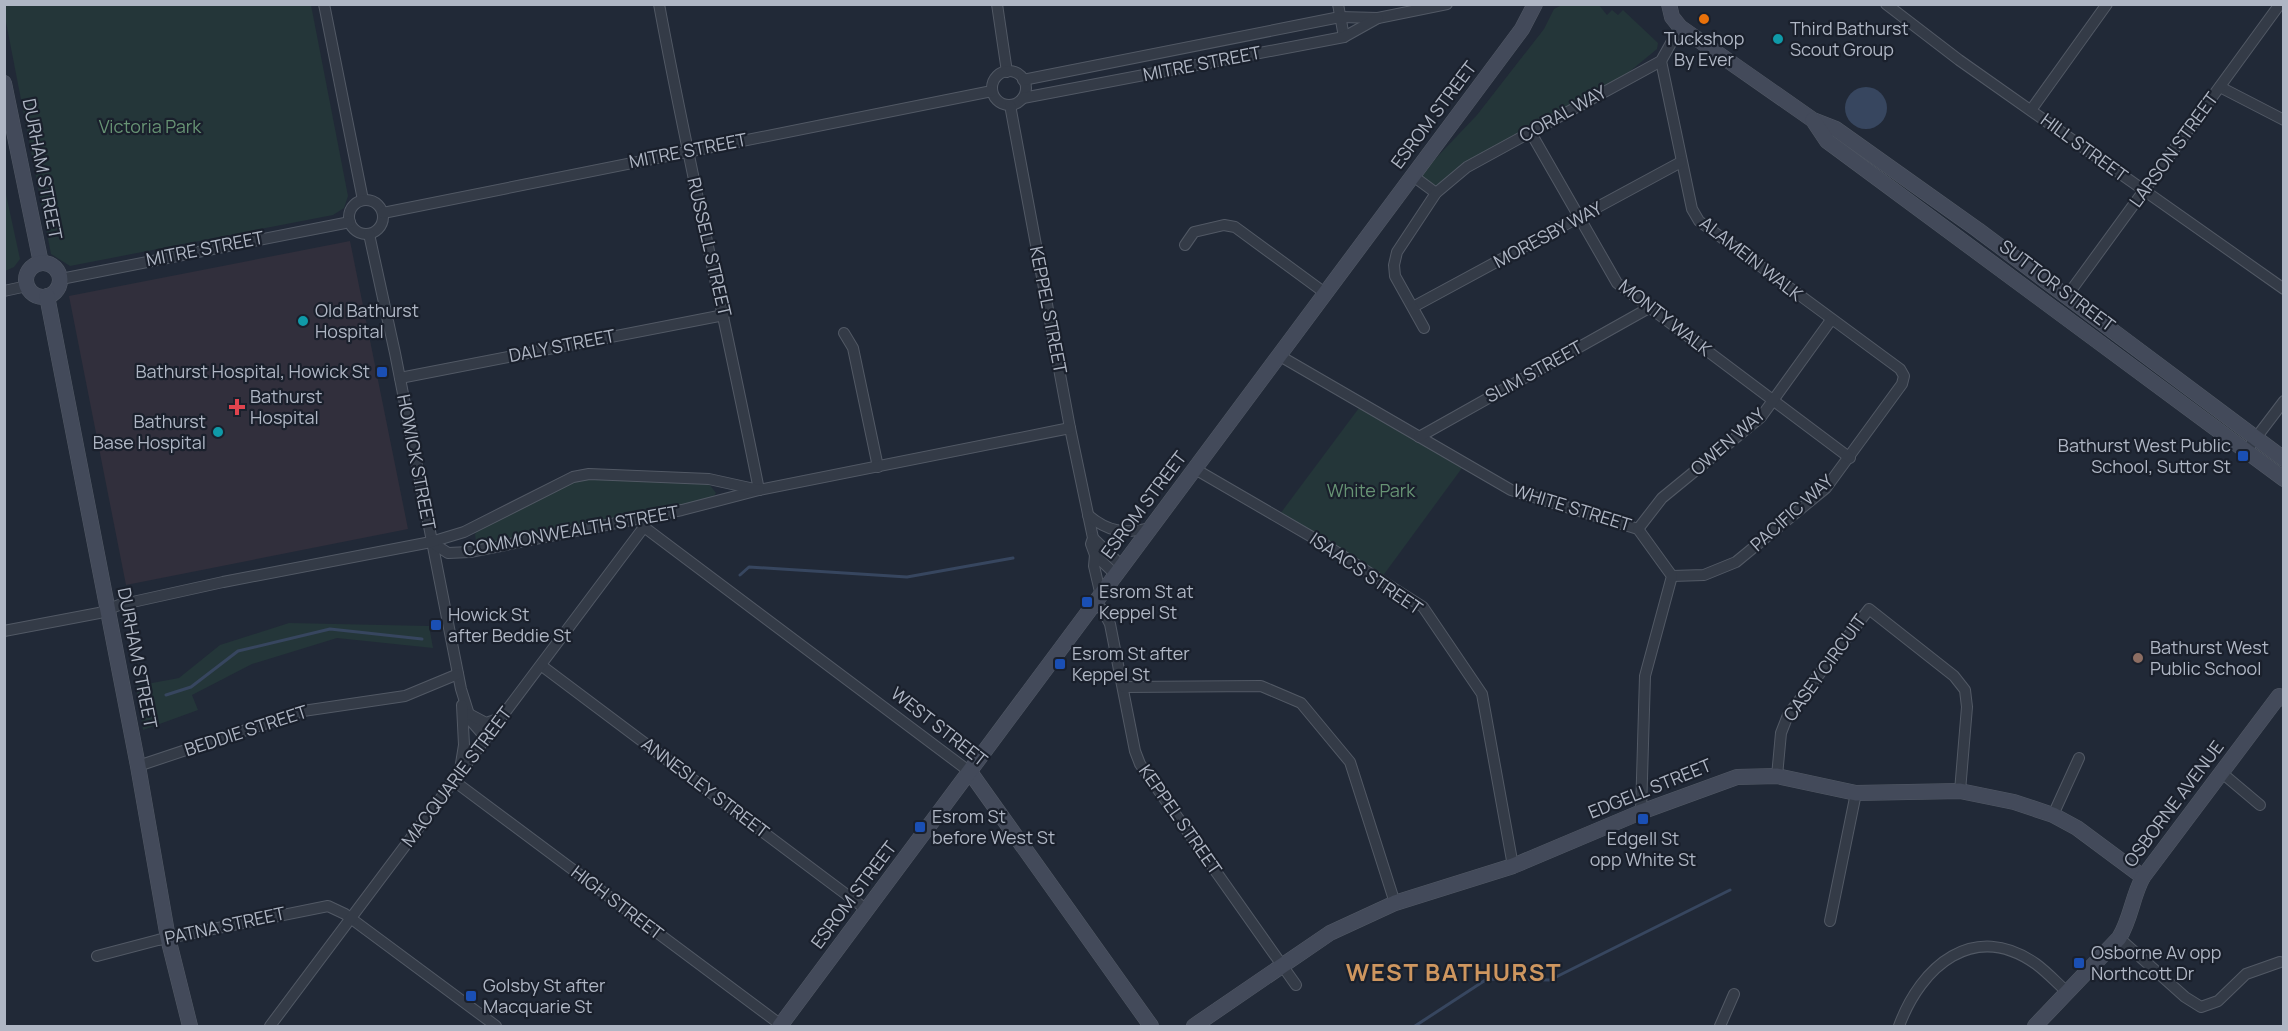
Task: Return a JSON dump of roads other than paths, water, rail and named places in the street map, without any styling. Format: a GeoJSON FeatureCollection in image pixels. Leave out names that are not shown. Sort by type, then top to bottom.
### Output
{"type":"FeatureCollection","features":[{"type":"Feature","properties":{"kind":"street"},"geometry":{"type":"LineString","coordinates":[[324,4],[363,200]]}},
{"type":"Feature","properties":{"kind":"street","name":"RUSSELL STREET"},"geometry":{"type":"LineString","coordinates":[[659,4],[687,150],[724,315],[759,490]]}},
{"type":"Feature","properties":{"kind":"street"},"geometry":{"type":"LineString","coordinates":[[997,4],[1007,72]]}},
{"type":"Feature","properties":{"kind":"street"},"geometry":{"type":"LineString","coordinates":[[1338,4],[1344,37]]}},
{"type":"Feature","properties":{"kind":"street","name":"MITRE STREET"},"geometry":{"type":"LineString","coordinates":[[1023,80],[1340,17],[1378,18],[1447,4]]}},
{"type":"Feature","properties":{"kind":"street","name":"ESROM STREET"},"geometry":{"type":"LineString","coordinates":[[780,1026],[1522,29],[1534,4]]}},
{"type":"Feature","properties":{"kind":"street","name":"SUTTOR STREET"},"geometry":{"type":"LineString","coordinates":[[1669,4],[1672,17],[1680,27],[1813,120],[1836,129],[2067,296],[2283,459]]}},
{"type":"Feature","properties":{"kind":"street"},"geometry":{"type":"LineString","coordinates":[[1661,61],[1680,27],[1677,4]]}},
{"type":"Feature","properties":{"kind":"street","name":"HILL STREET"},"geometry":{"type":"LineString","coordinates":[[1886,4],[2283,289]]}},
{"type":"Feature","properties":{"kind":"street"},"geometry":{"type":"LineString","coordinates":[[2031,110],[2107,4]]}},
{"type":"Feature","properties":{"kind":"street","name":"LARSON STREET"},"geometry":{"type":"LineString","coordinates":[[2067,296],[2280,4]]}},
{"type":"Feature","properties":{"kind":"street","name":"MITRE STREET"},"geometry":{"type":"LineString","coordinates":[[1023,98],[1344,37],[1378,18]]}},
{"type":"Feature","properties":{"kind":"street","name":"CORAL WAY"},"geometry":{"type":"LineString","coordinates":[[1425,328],[1395,276],[1394,265],[1397,252],[1437,193],[1467,167],[1661,61]]}},
{"type":"Feature","properties":{"kind":"street","name":"ALAMEIN WALK"},"geometry":{"type":"LineString","coordinates":[[1661,61],[1692,209],[1699,221],[1900,369],[1904,376]]}},
{"type":"Feature","properties":{"kind":"street"},"geometry":{"type":"LineString","coordinates":[[1007,72],[1015,72],[1023,80],[1026,89],[1023,98],[1010,105],[997,100],[992,92],[995,78],[1007,72]]}},
{"type":"Feature","properties":{"kind":"street","name":"DURHAM STREET"},"geometry":{"type":"LineString","coordinates":[[4,83],[41,262]]}},
{"type":"Feature","properties":{"kind":"street"},"geometry":{"type":"LineString","coordinates":[[2220,87],[2283,120]]}},
{"type":"Feature","properties":{"kind":"street","name":"MITRE STREET"},"geometry":{"type":"LineString","coordinates":[[383,213],[687,150],[992,92]]}},
{"type":"Feature","properties":{"kind":"street","name":"KEPPEL STREET"},"geometry":{"type":"LineString","coordinates":[[1010,105],[1070,428],[1093,538],[1091,544],[1095,555],[1098,600],[1109,621],[1135,751],[1140,764],[1296,985]]}},
{"type":"Feature","properties":{"kind":"street","name":"SUTTOR STREET"},"geometry":{"type":"LineString","coordinates":[[1813,120],[1827,141],[2283,479]]}},
{"type":"Feature","properties":{"kind":"street","name":"MONTY WALK"},"geometry":{"type":"LineString","coordinates":[[1532,133],[1617,283],[1850,458]]}},
{"type":"Feature","properties":{"kind":"street","name":"MORESBY WAY"},"geometry":{"type":"LineString","coordinates":[[1413,307],[1681,162]]}},
{"type":"Feature","properties":{"kind":"street"},"geometry":{"type":"LineString","coordinates":[[1413,176],[1437,193]]}},
{"type":"Feature","properties":{"kind":"street"},"geometry":{"type":"LineString","coordinates":[[363,200],[376,202],[383,213],[379,229],[369,234],[357,232],[350,222],[351,208],[363,200]]}},
{"type":"Feature","properties":{"kind":"street","name":"MITRE STREET"},"geometry":{"type":"LineString","coordinates":[[61,279],[164,256],[350,222]]}},
{"type":"Feature","properties":{"kind":"street"},"geometry":{"type":"LineString","coordinates":[[1185,245],[1194,232],[1224,225],[1235,227],[1325,293]]}},
{"type":"Feature","properties":{"kind":"street","name":"HOWICK STREET"},"geometry":{"type":"LineString","coordinates":[[369,234],[400,378],[458,674],[469,714],[483,742]]}},
{"type":"Feature","properties":{"kind":"street"},"geometry":{"type":"LineString","coordinates":[[41,262],[54,266],[61,279],[58,288],[47,296],[33,294],[27,286],[28,271],[41,262]]}},
{"type":"Feature","properties":{"kind":"street"},"geometry":{"type":"LineString","coordinates":[[4,291],[27,286]]}},
{"type":"Feature","properties":{"kind":"street","name":"DURHAM STREET"},"geometry":{"type":"LineString","coordinates":[[47,296],[138,766],[168,938],[190,1026]]}},
{"type":"Feature","properties":{"kind":"street","name":"SLIM STREET"},"geometry":{"type":"LineString","coordinates":[[1419,437],[1649,308]]}},
{"type":"Feature","properties":{"kind":"street","name":"DALY STREET"},"geometry":{"type":"LineString","coordinates":[[400,378],[724,315]]}},
{"type":"Feature","properties":{"kind":"street","name":"OWEN WAY"},"geometry":{"type":"LineString","coordinates":[[1638,529],[1662,498],[1761,417],[1831,320]]}},
{"type":"Feature","properties":{"kind":"street"},"geometry":{"type":"LineString","coordinates":[[844,333],[853,348],[878,467]]}},
{"type":"Feature","properties":{"kind":"street","name":"WHITE STREET"},"geometry":{"type":"LineString","coordinates":[[1280,356],[1511,490],[1638,529],[1672,576]]}},
{"type":"Feature","properties":{"kind":"street","name":"PACIFIC WAY"},"geometry":{"type":"LineString","coordinates":[[1672,576],[1704,575],[1736,562],[1826,488],[1902,384],[1904,376]]}},
{"type":"Feature","properties":{"kind":"street"},"geometry":{"type":"LineString","coordinates":[[2246,451],[2283,401]]}},
{"type":"Feature","properties":{"kind":"street","name":"COMMONWEALTH STREET"},"geometry":{"type":"LineString","coordinates":[[431,542],[448,552],[470,552],[643,523],[759,490],[1070,428]]}},
{"type":"Feature","properties":{"kind":"street","name":"ISAACS STREET"},"geometry":{"type":"LineString","coordinates":[[1195,469],[1324,544],[1423,607],[1482,694],[1513,866]]}},
{"type":"Feature","properties":{"kind":"street"},"geometry":{"type":"LineString","coordinates":[[4,631],[223,582],[431,542],[464,532],[573,477],[589,474],[709,479],[759,490]]}},
{"type":"Feature","properties":{"kind":"street"},"geometry":{"type":"LineString","coordinates":[[1088,514],[1107,529],[1118,532],[1150,528]]}},
{"type":"Feature","properties":{"kind":"street","name":"MACQUARIE STREET"},"geometry":{"type":"LineString","coordinates":[[270,1026],[542,666],[643,523]]}},
{"type":"Feature","properties":{"kind":"street","name":"WEST STREET"},"geometry":{"type":"LineString","coordinates":[[643,523],[970,772],[1151,1026]]}},
{"type":"Feature","properties":{"kind":"street"},"geometry":{"type":"LineString","coordinates":[[464,532],[470,552]]}},
{"type":"Feature","properties":{"kind":"street"},"geometry":{"type":"LineString","coordinates":[[1093,538],[1119,571]]}},
{"type":"Feature","properties":{"kind":"street"},"geometry":{"type":"LineString","coordinates":[[1095,555],[1119,571]]}},
{"type":"Feature","properties":{"kind":"street"},"geometry":{"type":"LineString","coordinates":[[1641,812],[1645,676],[1672,576]]}},
{"type":"Feature","properties":{"kind":"street","name":"CASEY CIRCUIT"},"geometry":{"type":"LineString","coordinates":[[1778,776],[1781,733],[1788,715],[1869,609],[1954,676],[1965,690],[1967,707],[1960,791]]}},
{"type":"Feature","properties":{"kind":"street","name":"ANNESLEY STREET"},"geometry":{"type":"LineString","coordinates":[[542,666],[867,910]]}},
{"type":"Feature","properties":{"kind":"street","name":"BEDDIE STREET"},"geometry":{"type":"LineString","coordinates":[[138,766],[303,711],[405,696],[458,674]]}},
{"type":"Feature","properties":{"kind":"street"},"geometry":{"type":"LineString","coordinates":[[1124,687],[1262,686],[1301,703],[1350,762],[1395,903]]}},
{"type":"Feature","properties":{"kind":"street","name":"HOWICK STREET"},"geometry":{"type":"LineString","coordinates":[[456,778],[463,755],[462,689]]}},
{"type":"Feature","properties":{"kind":"street","name":"OSBORNE AVENUE"},"geometry":{"type":"LineString","coordinates":[[2034,1026],[2119,938],[2127,924],[2136,890],[2143,877],[2282,695]]}},
{"type":"Feature","properties":{"kind":"street"},"geometry":{"type":"LineString","coordinates":[[469,714],[486,723],[502,718]]}},
{"type":"Feature","properties":{"kind":"street"},"geometry":{"type":"LineString","coordinates":[[463,728],[469,738],[483,742]]}},
{"type":"Feature","properties":{"kind":"street"},"geometry":{"type":"LineString","coordinates":[[2053,816],[2079,758]]}},
{"type":"Feature","properties":{"kind":"street"},"geometry":{"type":"LineString","coordinates":[[2222,773],[2260,805]]}},
{"type":"Feature","properties":{"kind":"street","name":"EDGELL STREET"},"geometry":{"type":"LineString","coordinates":[[1194,1026],[1330,933],[1395,903],[1513,866],[1719,781],[1737,777],[1778,776],[1856,793],[1960,791],[2014,802],[2053,816],[2097,841],[2143,877]]}},
{"type":"Feature","properties":{"kind":"street","name":"HIGH STREET"},"geometry":{"type":"LineString","coordinates":[[456,778],[780,1026]]}},
{"type":"Feature","properties":{"kind":"street"},"geometry":{"type":"LineString","coordinates":[[1830,921],[1856,793]]}},
{"type":"Feature","properties":{"kind":"street","name":"PATNA STREET"},"geometry":{"type":"LineString","coordinates":[[97,956],[168,938],[319,906],[335,908],[496,1026]]}},
{"type":"Feature","properties":{"kind":"street"},"geometry":{"type":"LineString","coordinates":[[2119,938],[2185,997],[2201,1007],[2218,1001],[2246,974],[2280,962]]}},
{"type":"Feature","properties":{"kind":"street"},"geometry":{"type":"LineString","coordinates":[[1899,1026],[1912,997],[1930,973],[1955,954],[1975,948],[1996,948],[2026,958],[2067,992]]}},
{"type":"Feature","properties":{"kind":"street"},"geometry":{"type":"LineString","coordinates":[[1719,1026],[1734,993]]}},
{"type":"Feature","properties":{"kind":"water"},"geometry":{"type":"Polygon","coordinates":[[[1866,87],[1881,93],[1887,108],[1881,123],[1866,129],[1851,123],[1845,108],[1851,93],[1866,87]]]}},
{"type":"Feature","properties":{"kind":"waterway"},"geometry":{"type":"LineString","coordinates":[[740,575],[749,567],[907,577],[1013,558]]}},
{"type":"Feature","properties":{"kind":"waterway"},"geometry":{"type":"LineString","coordinates":[[166,695],[191,687],[238,651],[330,629],[422,639]]}},
{"type":"Feature","properties":{"kind":"waterway"},"geometry":{"type":"LineString","coordinates":[[1415,1026],[1487,979],[1550,980],[1730,890]]}},
{"type":"Feature","properties":{"kind":"place","name":"Tuckshop By Ever"},"geometry":{"type":"Point","coordinates":[1704,19]}},
{"type":"Feature","properties":{"kind":"place","name":"Third Bathurst Scout Group"},"geometry":{"type":"Point","coordinates":[1778,39]}},
{"type":"Feature","properties":{"kind":"place","name":"Old Bathurst Hospital"},"geometry":{"type":"Point","coordinates":[303,321]}},
{"type":"Feature","properties":{"kind":"place","name":"Bathurst Hospital, Howick St"},"geometry":{"type":"Point","coordinates":[382,372]}},
{"type":"Feature","properties":{"kind":"place","name":"Bathurst Hospital"},"geometry":{"type":"Point","coordinates":[237,407]}},
{"type":"Feature","properties":{"kind":"place","name":"Bathurst Base Hospital"},"geometry":{"type":"Point","coordinates":[218,432]}},
{"type":"Feature","properties":{"kind":"place","name":"Bathurst West Public School, Suttor St"},"geometry":{"type":"Point","coordinates":[2243,456]}},
{"type":"Feature","properties":{"kind":"place","name":"Esrom St at Keppel St"},"geometry":{"type":"Point","coordinates":[1087,602]}},
{"type":"Feature","properties":{"kind":"place","name":"Howick St after Beddie St"},"geometry":{"type":"Point","coordinates":[436,625]}},
{"type":"Feature","properties":{"kind":"place","name":"Bathurst West Public School"},"geometry":{"type":"Point","coordinates":[2138,658]}},
{"type":"Feature","properties":{"kind":"place","name":"Esrom St after Keppel St"},"geometry":{"type":"Point","coordinates":[1060,664]}},
{"type":"Feature","properties":{"kind":"place","name":"Edgell St opp White St"},"geometry":{"type":"Point","coordinates":[1643,819]}},
{"type":"Feature","properties":{"kind":"place","name":"Esrom St before West St"},"geometry":{"type":"Point","coordinates":[920,827]}},
{"type":"Feature","properties":{"kind":"place","name":"Osborne Av opp Northcott Dr"},"geometry":{"type":"Point","coordinates":[2079,963]}},
{"type":"Feature","properties":{"kind":"place","name":"Golsby St after Macquarie St"},"geometry":{"type":"Point","coordinates":[471,996]}},
{"type":"Feature","properties":{"kind":"district","name":"WEST BATHURST"},"geometry":{"type":"Point","coordinates":[1454,973]}},
{"type":"Feature","properties":{"kind":"park label","name":"Victoria Park"},"geometry":{"type":"Point","coordinates":[150,127]}},
{"type":"Feature","properties":{"kind":"park label","name":"White Park"},"geometry":{"type":"Point","coordinates":[1371,491]}}]}
